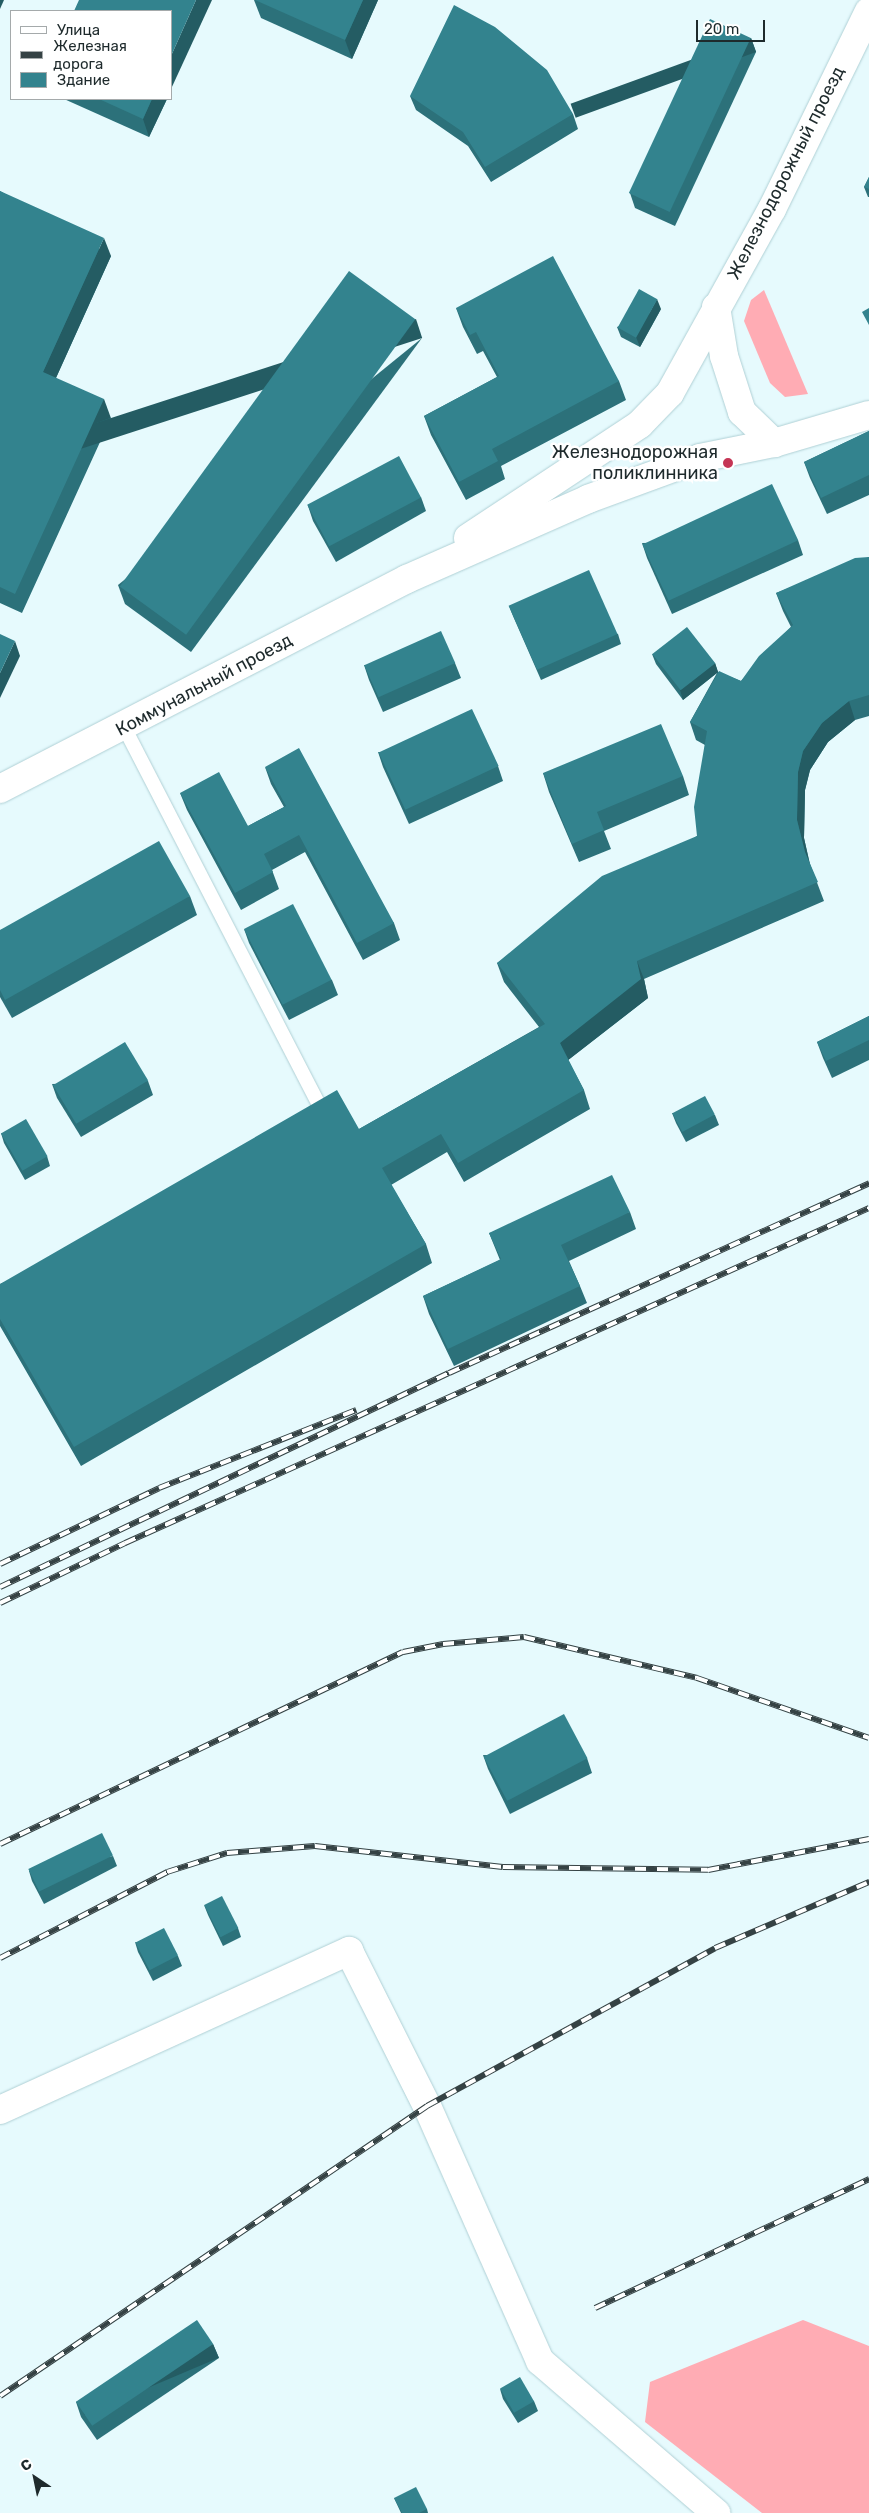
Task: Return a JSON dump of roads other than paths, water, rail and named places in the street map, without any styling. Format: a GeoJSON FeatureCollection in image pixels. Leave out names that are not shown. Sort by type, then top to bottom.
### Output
{"type":"FeatureCollection","features":[{"type":"Feature","properties":{"kind":"street","name":"Железнодорожный проезд"},"geometry":{"type":"LineString","coordinates":[[407,579],[640,424],[670,393],[772,209],[869,11]]}},
{"type":"Feature","properties":{"kind":"street"},"geometry":{"type":"LineString","coordinates":[[716,307],[724,356],[742,412],[774,443]]}},
{"type":"Feature","properties":{"kind":"street"},"geometry":{"type":"LineString","coordinates":[[407,579],[588,499],[700,458],[774,443],[869,415]]}},
{"type":"Feature","properties":{"kind":"street","name":"Коммунальный проезд"},"geometry":{"type":"LineString","coordinates":[[0,789],[124,728],[407,579]]}},
{"type":"Feature","properties":{"kind":"street"},"geometry":{"type":"LineString","coordinates":[[0,2110],[349,1951],[427,2106],[540,2361],[716,2513]]}},
{"type":"Feature","properties":{"kind":"lane"},"geometry":{"type":"LineString","coordinates":[[124,728],[319,1104]]}},
{"type":"Feature","properties":{"kind":"railway"},"geometry":{"type":"LineString","coordinates":[[0,1587],[449,1373],[869,1183]]}},
{"type":"Feature","properties":{"kind":"railway"},"geometry":{"type":"LineString","coordinates":[[0,1603],[125,1543],[869,1208]]}},
{"type":"Feature","properties":{"kind":"railway"},"geometry":{"type":"LineString","coordinates":[[0,1564],[159,1488],[356,1410]]}},
{"type":"Feature","properties":{"kind":"railway"},"geometry":{"type":"LineString","coordinates":[[0,1844],[403,1652],[443,1644],[524,1637],[697,1678],[869,1738]]}},
{"type":"Feature","properties":{"kind":"railway"},"geometry":{"type":"LineString","coordinates":[[0,1958],[167,1872],[227,1853],[315,1846],[503,1867],[708,1870],[869,1839]]}},
{"type":"Feature","properties":{"kind":"railway"},"geometry":{"type":"LineString","coordinates":[[0,2396],[427,2106],[715,1948],[869,1882]]}},
{"type":"Feature","properties":{"kind":"railway"},"geometry":{"type":"LineString","coordinates":[[595,2308],[869,2179]]}},
{"type":"Feature","properties":{"kind":"place","name":"Железнодорожная поликлинника"},"geometry":{"type":"Point","coordinates":[728,463]}}]}
